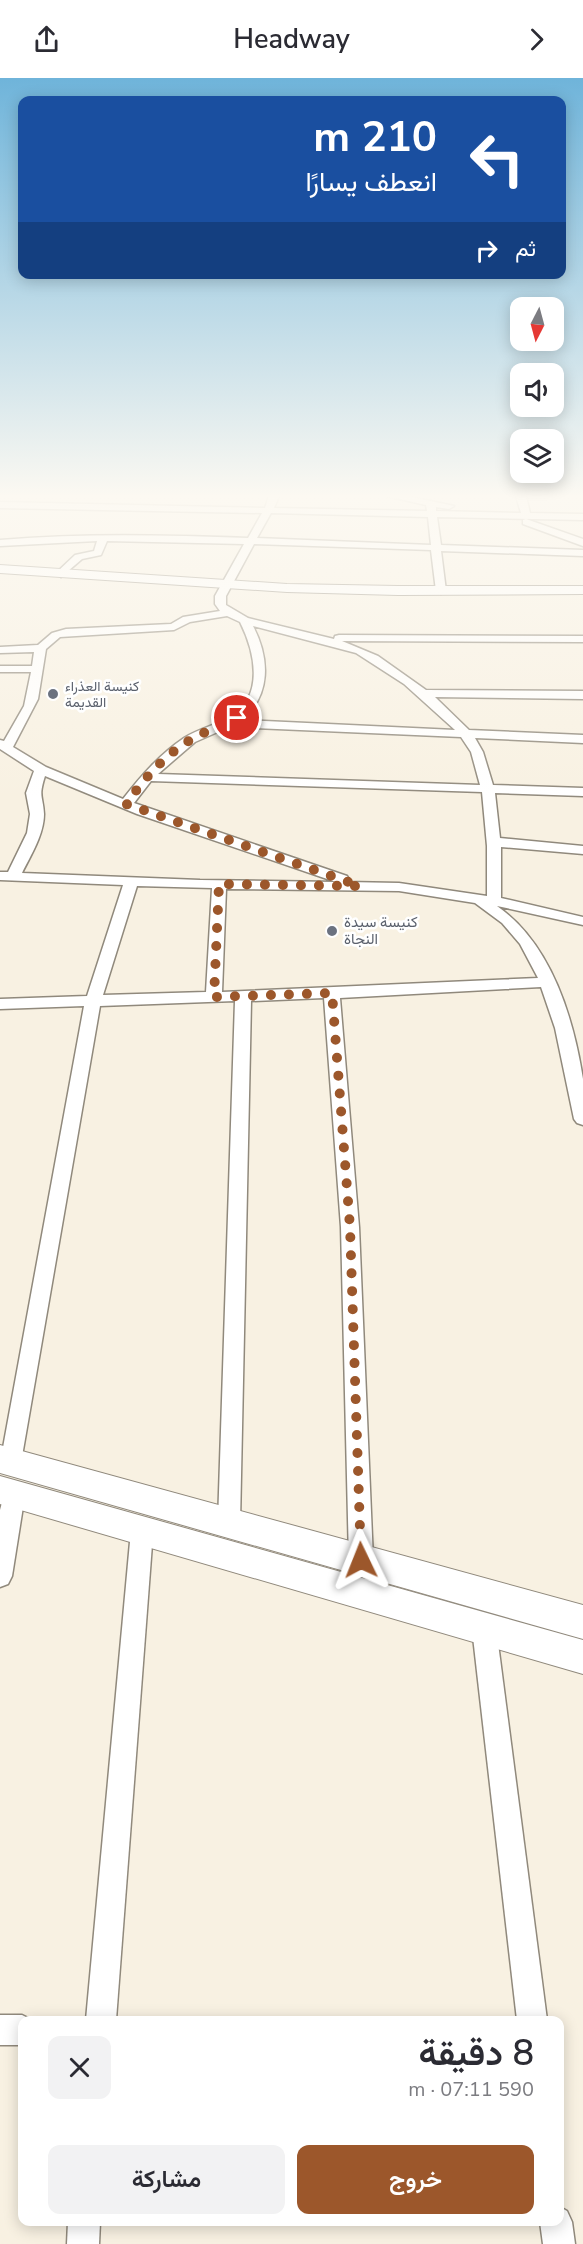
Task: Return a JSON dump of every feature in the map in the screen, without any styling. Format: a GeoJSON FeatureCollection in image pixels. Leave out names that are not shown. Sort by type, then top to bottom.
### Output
{"type":"FeatureCollection","features":[{"type":"Feature","properties":{"kind":"street"},"geometry":{"type":"LineString","coordinates":[[219,597],[222,607],[228,614],[245,621],[320,638],[359,651],[423,693],[464,734],[476,750],[486,788],[494,842],[494,901]]}},
{"type":"Feature","properties":{"kind":"street"},"geometry":{"type":"LineString","coordinates":[[0,650],[40,648],[56,635],[66,632],[174,627],[187,619],[228,614]]}},
{"type":"Feature","properties":{"kind":"street"},"geometry":{"type":"LineString","coordinates":[[126,804],[146,777],[163,760],[193,738],[227,723],[248,708],[256,694],[260,676],[259,654],[245,621]]}},
{"type":"Feature","properties":{"kind":"street"},"geometry":{"type":"LineString","coordinates":[[320,638],[583,639]]}},
{"type":"Feature","properties":{"kind":"street"},"geometry":{"type":"LineString","coordinates":[[40,648],[35,669],[34,689],[27,712],[3,745],[41,770],[126,804],[360,886]]}},
{"type":"Feature","properties":{"kind":"street"},"geometry":{"type":"LineString","coordinates":[[0,669],[35,669]]}},
{"type":"Feature","properties":{"kind":"street"},"geometry":{"type":"LineString","coordinates":[[423,693],[583,695]]}},
{"type":"Feature","properties":{"kind":"street"},"geometry":{"type":"LineString","coordinates":[[227,723],[583,739]]}},
{"type":"Feature","properties":{"kind":"street"},"geometry":{"type":"LineString","coordinates":[[6,876],[34,833],[37,814],[33,793],[41,770]]}},
{"type":"Feature","properties":{"kind":"street"},"geometry":{"type":"LineString","coordinates":[[146,777],[583,792]]}},
{"type":"Feature","properties":{"kind":"street"},"geometry":{"type":"LineString","coordinates":[[494,842],[583,850]]}},
{"type":"Feature","properties":{"kind":"street"},"geometry":{"type":"LineString","coordinates":[[6,876],[131,882],[399,887],[494,901],[583,921]]}},
{"type":"Feature","properties":{"kind":"street"},"geometry":{"type":"LineString","coordinates":[[0,1575],[6,1476],[93,1001],[131,882]]}},
{"type":"Feature","properties":{"kind":"street"},"geometry":{"type":"LineString","coordinates":[[214,997],[219,884]]}},
{"type":"Feature","properties":{"kind":"street"},"geometry":{"type":"LineString","coordinates":[[474,898],[508,922],[523,936],[549,981],[583,1119]]}},
{"type":"Feature","properties":{"kind":"street"},"geometry":{"type":"LineString","coordinates":[[534,955],[535,926],[542,912]]}},
{"type":"Feature","properties":{"kind":"street"},"geometry":{"type":"LineString","coordinates":[[0,1004],[332,993],[549,981]]}},
{"type":"Feature","properties":{"kind":"street"},"geometry":{"type":"LineString","coordinates":[[332,993],[350,1227],[361,1560]]}},
{"type":"Feature","properties":{"kind":"street"},"geometry":{"type":"LineString","coordinates":[[229,1523],[243,996]]}},
{"type":"Feature","properties":{"kind":"street"},"geometry":{"type":"LineString","coordinates":[[6,1476],[229,1523],[583,1622]]}},
{"type":"Feature","properties":{"kind":"street"},"geometry":{"type":"LineString","coordinates":[[6,1476],[142,1530],[583,1657]]}},
{"type":"Feature","properties":{"kind":"street"},"geometry":{"type":"LineString","coordinates":[[101,2016],[142,1530]]}},
{"type":"Feature","properties":{"kind":"street"},"geometry":{"type":"LineString","coordinates":[[484,1628],[532,2016]]}},
{"type":"Feature","properties":{"kind":"street"},"geometry":{"type":"LineString","coordinates":[[0,2030],[18,2030]]}},
{"type":"Feature","properties":{"kind":"street"},"geometry":{"type":"LineString","coordinates":[[82,2244],[84,2226]]}},
{"type":"Feature","properties":{"kind":"street"},"geometry":{"type":"LineString","coordinates":[[557,2226],[559,2244]]}},
{"type":"Feature","properties":{"kind":"place","name":"كنيسة العذراء القديمة"},"geometry":{"type":"Point","coordinates":[53,694]}},
{"type":"Feature","properties":{"kind":"place","name":"كنيسة سيدة النجاة"},"geometry":{"type":"Point","coordinates":[332,931]}},
{"type":"Feature","properties":{"kind":"route"},"geometry":{"type":"LineString","coordinates":[[237,718],[193,738],[163,760],[146,777],[126,804],[217,838],[360,886],[219,884],[214,997],[332,993],[350,1227],[361,1560]]}}]}
